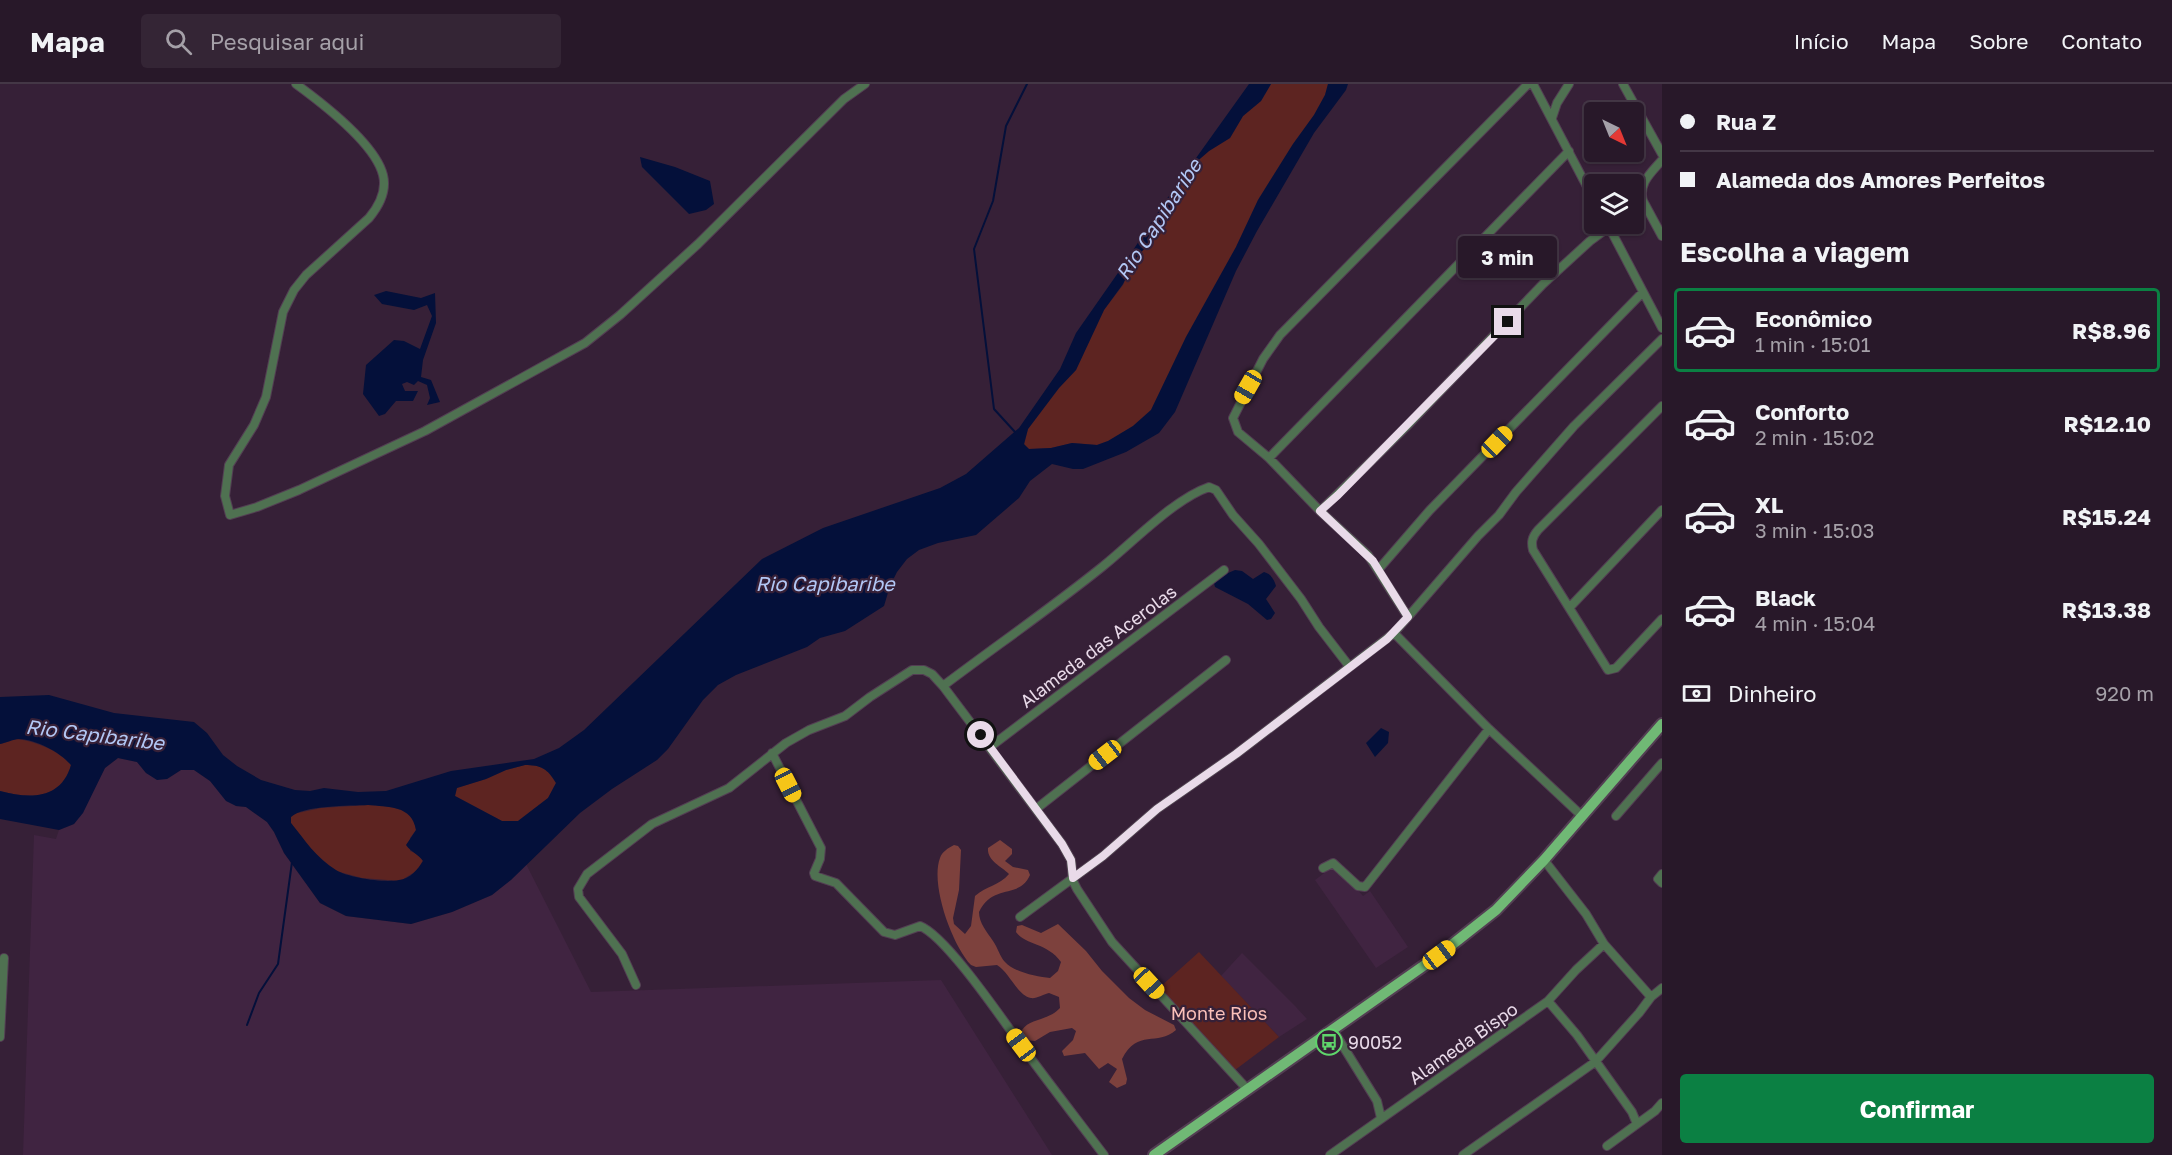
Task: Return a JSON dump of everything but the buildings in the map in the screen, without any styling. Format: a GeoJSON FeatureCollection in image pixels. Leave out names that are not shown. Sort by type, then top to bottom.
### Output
{"type":"FeatureCollection","features":[{"type":"Feature","properties":{"kind":"main road"},"geometry":{"type":"LineString","coordinates":[[1154,1155],[1333,1030],[1496,910],[1544,860],[1662,724]]}},
{"type":"Feature","properties":{"kind":"street"},"geometry":{"type":"LineString","coordinates":[[296,84],[351,129],[370,152],[383,176],[383,193],[378,208],[369,218],[306,275],[294,290],[283,312],[266,398],[254,425],[229,465],[225,496],[230,515],[299,490],[425,431],[585,343],[646,292],[698,244],[844,99],[864,84]]}},
{"type":"Feature","properties":{"kind":"street"},"geometry":{"type":"LineString","coordinates":[[1408,617],[1368,555],[1320,511],[1269,458],[1238,432],[1233,418],[1263,359],[1280,335],[1531,84],[1584,180]]}},
{"type":"Feature","properties":{"kind":"street"},"geometry":{"type":"LineString","coordinates":[[1551,118],[1569,84]]}},
{"type":"Feature","properties":{"kind":"street"},"geometry":{"type":"LineString","coordinates":[[1623,84],[1662,154]]}},
{"type":"Feature","properties":{"kind":"street"},"geometry":{"type":"LineString","coordinates":[[1269,458],[1569,151]]}},
{"type":"Feature","properties":{"kind":"street"},"geometry":{"type":"LineString","coordinates":[[1662,160],[1643,183],[1641,194],[1642,201],[1662,236]]}},
{"type":"Feature","properties":{"kind":"street"},"geometry":{"type":"LineString","coordinates":[[1320,511],[1406,427],[1544,284],[1598,234]]}},
{"type":"Feature","properties":{"kind":"street"},"geometry":{"type":"LineString","coordinates":[[1613,234],[1662,328]]}},
{"type":"Feature","properties":{"kind":"street"},"geometry":{"type":"LineString","coordinates":[[1378,570],[1430,510],[1643,292]]}},
{"type":"Feature","properties":{"kind":"street"},"geometry":{"type":"LineString","coordinates":[[1020,916],[1103,856],[1157,809],[1236,754],[1394,633],[1574,426],[1662,339]]}},
{"type":"Feature","properties":{"kind":"street"},"geometry":{"type":"LineString","coordinates":[[1662,406],[1538,530],[1532,540],[1533,550],[1605,667],[1610,670],[1616,668],[1662,619]]}},
{"type":"Feature","properties":{"kind":"street"},"geometry":{"type":"LineString","coordinates":[[943,686],[1069,593],[1168,512],[1209,487],[1216,490],[1233,515],[1259,544],[1349,666]]}},
{"type":"Feature","properties":{"kind":"street"},"geometry":{"type":"LineString","coordinates":[[1570,608],[1662,510]]}},
{"type":"Feature","properties":{"kind":"street","name":"Alameda das Acerolas"},"geometry":{"type":"LineString","coordinates":[[990,747],[1224,570]]}},
{"type":"Feature","properties":{"kind":"street"},"geometry":{"type":"LineString","coordinates":[[1394,633],[1490,729],[1582,816]]}},
{"type":"Feature","properties":{"kind":"street"},"geometry":{"type":"LineString","coordinates":[[1036,809],[1226,660]]}},
{"type":"Feature","properties":{"kind":"street"},"geometry":{"type":"LineString","coordinates":[[636,985],[622,954],[579,897],[580,883],[592,870],[652,824],[729,788],[786,742],[845,716],[912,670],[924,670],[932,674],[943,686],[1050,825],[1067,852],[1077,889],[1112,942],[1248,1090]]}},
{"type":"Feature","properties":{"kind":"street"},"geometry":{"type":"LineString","coordinates":[[1323,868],[1333,863],[1358,886],[1365,887],[1490,729]]}},
{"type":"Feature","properties":{"kind":"street"},"geometry":{"type":"LineString","coordinates":[[772,753],[821,848],[815,876],[836,883],[884,932],[895,935],[920,926],[928,930],[982,992],[1104,1155]]}},
{"type":"Feature","properties":{"kind":"street"},"geometry":{"type":"LineString","coordinates":[[1616,816],[1662,763]]}},
{"type":"Feature","properties":{"kind":"street"},"geometry":{"type":"LineString","coordinates":[[1544,860],[1586,914],[1604,944],[1651,997]]}},
{"type":"Feature","properties":{"kind":"street","name":"Alameda Bispo"},"geometry":{"type":"LineString","coordinates":[[1330,1155],[1548,1000],[1604,944]]}},
{"type":"Feature","properties":{"kind":"street"},"geometry":{"type":"LineString","coordinates":[[0,1037],[4,958]]}},
{"type":"Feature","properties":{"kind":"street"},"geometry":{"type":"LineString","coordinates":[[1463,1155],[1595,1062],[1651,997],[1662,988]]}},
{"type":"Feature","properties":{"kind":"street"},"geometry":{"type":"LineString","coordinates":[[1548,1000],[1632,1112],[1637,1124]]}},
{"type":"Feature","properties":{"kind":"street"},"geometry":{"type":"LineString","coordinates":[[1333,1030],[1377,1101],[1381,1118]]}},
{"type":"Feature","properties":{"kind":"street"},"geometry":{"type":"LineString","coordinates":[[1607,1146],[1662,1103]]}},
{"type":"Feature","properties":{"kind":"shaded area"},"geometry":{"type":"Polygon","coordinates":[[[118,758],[137,762],[146,773],[167,779],[181,770],[194,770],[210,781],[236,806],[246,807],[267,822],[284,853],[320,903],[346,916],[411,924],[452,912],[492,895],[526,864],[591,992],[941,980],[1052,1155],[23,1155],[34,835],[56,839],[59,830],[74,824],[105,768],[118,758]]]}},
{"type":"Feature","properties":{"kind":"shaded area"},"geometry":{"type":"Polygon","coordinates":[[[1000,840],[1012,849],[1012,854],[1005,861],[1013,867],[1028,870],[1030,875],[1020,887],[992,897],[979,912],[982,924],[1005,962],[1020,971],[1050,978],[1058,971],[1061,962],[1050,951],[1025,940],[1016,932],[1017,926],[1022,925],[1041,933],[1058,924],[1129,998],[1145,1010],[1174,1025],[1176,1030],[1169,1035],[1141,1041],[1128,1050],[1122,1059],[1126,1084],[1117,1088],[1109,1082],[1117,1069],[1108,1063],[1099,1069],[1085,1053],[1064,1056],[1062,1051],[1073,1040],[1076,1031],[1072,1028],[1050,1032],[1035,1041],[1025,1040],[1022,1030],[1025,1026],[1060,1008],[1059,997],[1049,993],[1033,998],[1026,996],[997,965],[976,967],[971,965],[957,944],[940,898],[938,869],[940,858],[945,850],[954,845],[961,850],[959,890],[953,918],[954,924],[965,934],[971,926],[975,896],[1009,874],[992,860],[988,853],[988,848],[1000,840]]]}},
{"type":"Feature","properties":{"kind":"shaded area"},"geometry":{"type":"Polygon","coordinates":[[[1335,865],[1363,896],[1370,891],[1408,947],[1376,968],[1315,880],[1335,865]]]}},
{"type":"Feature","properties":{"kind":"shaded area"},"geometry":{"type":"Polygon","coordinates":[[[1242,953],[1307,1019],[1279,1037],[1221,976],[1242,953]]]}},
{"type":"Feature","properties":{"kind":"green space"},"geometry":{"type":"Polygon","coordinates":[[[1271,84],[1328,84],[1314,115],[1258,200],[1236,247],[1186,337],[1151,410],[1133,426],[1097,445],[1072,443],[1051,448],[1029,449],[1024,445],[1028,429],[1059,388],[1076,370],[1104,310],[1123,285],[1134,261],[1177,196],[1184,178],[1194,164],[1230,138],[1243,116],[1261,101],[1271,84]]]}},
{"type":"Feature","properties":{"kind":"green space"},"geometry":{"type":"Polygon","coordinates":[[[17,739],[47,748],[60,755],[71,765],[60,785],[52,791],[33,796],[0,791],[0,744],[17,739]]]}},
{"type":"Feature","properties":{"kind":"green space"},"geometry":{"type":"Polygon","coordinates":[[[525,765],[544,769],[556,783],[548,798],[518,821],[502,821],[455,796],[456,788],[525,765]]]}},
{"type":"Feature","properties":{"kind":"green space"},"geometry":{"type":"Polygon","coordinates":[[[368,805],[398,809],[410,816],[414,822],[416,830],[410,838],[410,851],[418,854],[423,860],[418,870],[400,881],[362,878],[336,871],[311,850],[291,823],[293,814],[321,808],[368,805]]]}},
{"type":"Feature","properties":{"kind":"green space","name":"Monte Rios"},"geometry":{"type":"Polygon","coordinates":[[[1199,952],[1279,1037],[1235,1070],[1159,988],[1199,952]]]}},
{"type":"Feature","properties":{"kind":"water","name":"Rio Capibaribe"},"geometry":{"type":"Polygon","coordinates":[[[1249,84],[1271,84],[1261,101],[1243,116],[1230,138],[1194,164],[1184,178],[1160,230],[1134,261],[1123,284],[1104,310],[1076,370],[1059,388],[1028,429],[1024,444],[1029,449],[1051,448],[1072,443],[1097,445],[1133,426],[1151,410],[1186,337],[1236,247],[1258,200],[1314,115],[1328,84],[1348,84],[1314,133],[1257,231],[1236,271],[1175,412],[1159,433],[1126,452],[1083,469],[1052,464],[1030,481],[1019,498],[976,535],[938,543],[919,550],[907,559],[890,586],[884,606],[845,631],[820,638],[807,647],[736,675],[718,685],[703,700],[668,749],[657,760],[580,813],[511,880],[492,895],[452,912],[411,924],[346,916],[320,903],[284,853],[267,822],[246,807],[236,806],[226,801],[210,781],[194,770],[181,770],[167,779],[157,780],[146,773],[137,762],[118,758],[105,768],[83,813],[74,824],[59,830],[0,819],[0,791],[33,796],[52,791],[60,785],[71,765],[54,751],[40,744],[19,739],[0,744],[0,697],[49,695],[114,713],[194,722],[207,733],[223,755],[237,766],[261,780],[295,790],[310,791],[324,788],[358,792],[386,791],[451,771],[534,759],[559,748],[584,730],[762,559],[823,528],[940,488],[966,474],[1019,428],[1060,369],[1076,333],[1166,200],[1249,84]],[[525,765],[457,788],[455,796],[502,821],[518,821],[548,798],[556,783],[544,769],[525,765]],[[368,805],[306,810],[291,817],[291,823],[317,854],[342,873],[376,880],[393,881],[407,878],[423,861],[406,845],[416,830],[414,822],[410,816],[398,809],[368,805]]]}},
{"type":"Feature","properties":{"kind":"water"},"geometry":{"type":"Polygon","coordinates":[[[640,157],[675,167],[710,181],[714,204],[706,210],[689,214],[642,167],[640,157]]]}},
{"type":"Feature","properties":{"kind":"water"},"geometry":{"type":"Polygon","coordinates":[[[386,291],[421,298],[435,293],[436,323],[423,360],[421,377],[431,380],[440,402],[427,405],[430,398],[427,385],[418,381],[414,385],[407,382],[402,384],[405,391],[418,391],[413,401],[396,401],[385,414],[379,416],[363,394],[366,365],[394,340],[404,341],[420,349],[432,316],[427,305],[414,310],[382,304],[374,295],[386,291]]]}},
{"type":"Feature","properties":{"kind":"water"},"geometry":{"type":"Polygon","coordinates":[[[1235,570],[1242,571],[1253,579],[1264,572],[1272,577],[1276,586],[1266,599],[1275,613],[1271,619],[1267,620],[1248,604],[1215,587],[1214,583],[1219,577],[1235,570]]]}},
{"type":"Feature","properties":{"kind":"water"},"geometry":{"type":"Polygon","coordinates":[[[1381,728],[1389,732],[1388,743],[1375,757],[1366,743],[1381,728]]]}},
{"type":"Feature","properties":{"kind":"waterway"},"geometry":{"type":"LineString","coordinates":[[1015,432],[994,409],[974,249],[993,201],[1006,126],[1027,84]]}},
{"type":"Feature","properties":{"kind":"waterway"},"geometry":{"type":"LineString","coordinates":[[247,1025],[259,993],[278,964],[292,862]]}},
{"type":"Feature","properties":{"kind":"place","name":"90052"},"geometry":{"type":"Point","coordinates":[1329,1042]}},
{"type":"Feature","properties":{"kind":"route"},"geometry":{"type":"LineString","coordinates":[[981,735],[1050,825],[1071,860],[1073,878],[1124,839],[1157,809],[1236,754],[1387,639],[1408,617],[1373,561],[1320,511],[1508,322]]}}]}
